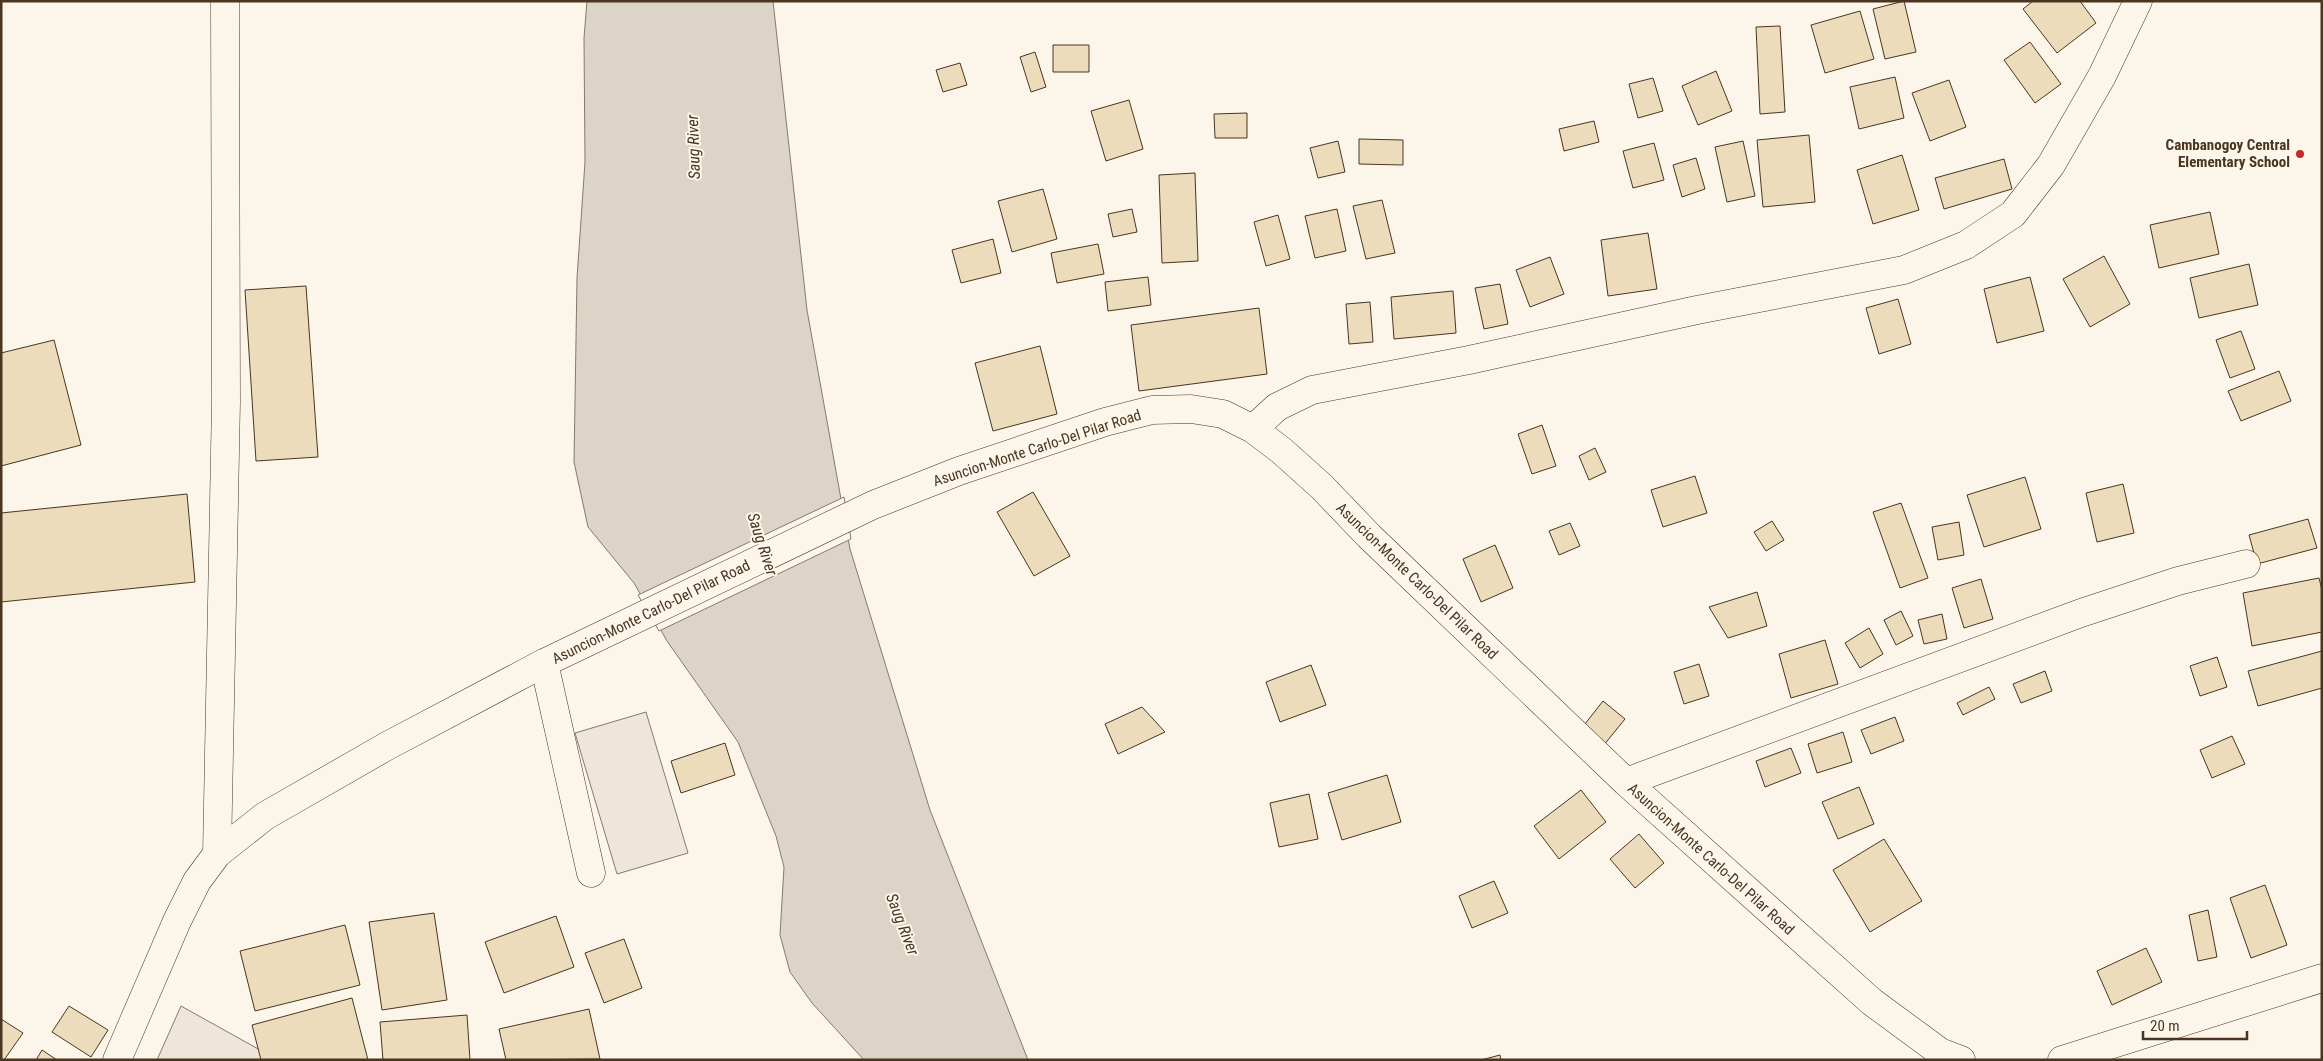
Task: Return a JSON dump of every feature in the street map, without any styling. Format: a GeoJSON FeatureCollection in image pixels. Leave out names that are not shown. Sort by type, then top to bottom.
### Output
{"type":"FeatureCollection","features":[{"type":"Feature","properties":{"kind":"street"},"geometry":{"type":"LineString","coordinates":[[217,854],[226,402],[225,1]]}},
{"type":"Feature","properties":{"kind":"street"},"geometry":{"type":"LineString","coordinates":[[1253,429],[1277,407],[1312,390],[1469,360],[1697,310],[1904,270],[1966,245],[2013,214],[2051,165],[2102,76],[2138,1]]}},
{"type":"Feature","properties":{"kind":"street","name":"Asuncion-Monte Carlo-Del Pilar Road"},"geometry":{"type":"LineString","coordinates":[[117,1060],[177,921],[197,880],[217,854],[265,816],[326,780],[544,663],[873,505],[959,471],[1105,422],[1152,410],[1191,409],[1223,414],[1253,429],[1282,451],[1322,487],[1369,536],[1626,782],[1872,1002],[1940,1052],[1961,1060]]}},
{"type":"Feature","properties":{"kind":"street"},"geometry":{"type":"LineString","coordinates":[[1626,782],[2081,614],[2178,582],[2246,564]]}},
{"type":"Feature","properties":{"kind":"street"},"geometry":{"type":"LineString","coordinates":[[544,663],[591,873]]}},
{"type":"Feature","properties":{"kind":"street"},"geometry":{"type":"LineString","coordinates":[[2062,1060],[2322,978]]}},
{"type":"Feature","properties":{"kind":"shaded area"},"geometry":{"type":"Polygon","coordinates":[[[646,712],[688,853],[617,874],[575,733],[646,712]]]}},
{"type":"Feature","properties":{"kind":"shaded area"},"geometry":{"type":"Polygon","coordinates":[[[181,1006],[278,1060],[157,1060],[181,1006]]]}},
{"type":"Feature","properties":{"kind":"water","name":"Saug River"},"geometry":{"type":"Polygon","coordinates":[[[587,1],[773,1],[807,310],[850,549],[930,810],[1028,1060],[864,1060],[812,1003],[790,972],[780,935],[784,867],[776,836],[738,742],[667,641],[634,583],[588,527],[574,462],[577,278],[585,162],[584,38],[587,1]]]}},
{"type":"Feature","properties":{"kind":"pier"},"geometry":{"type":"Polygon","coordinates":[[[844,497],[851,539],[659,631],[638,595],[844,497]]]}},
{"type":"Feature","properties":{"kind":"building"},"geometry":{"type":"Polygon","coordinates":[[[1904,1],[1916,52],[1885,59],[1873,9],[1904,1]]]}},
{"type":"Feature","properties":{"kind":"building"},"geometry":{"type":"Polygon","coordinates":[[[2033,1],[2080,1],[2096,23],[2057,53],[2023,9],[2033,1]]]}},
{"type":"Feature","properties":{"kind":"building"},"geometry":{"type":"Polygon","coordinates":[[[1860,11],[1874,59],[1825,73],[1811,25],[1860,11]]]}},
{"type":"Feature","properties":{"kind":"building"},"geometry":{"type":"Polygon","coordinates":[[[1780,26],[1785,112],[1760,114],[1756,27],[1780,26]]]}},
{"type":"Feature","properties":{"kind":"building"},"geometry":{"type":"Polygon","coordinates":[[[2030,42],[2061,84],[2035,103],[2004,60],[2030,42]]]}},
{"type":"Feature","properties":{"kind":"building"},"geometry":{"type":"Polygon","coordinates":[[[1053,45],[1089,45],[1089,72],[1053,72],[1053,45]]]}},
{"type":"Feature","properties":{"kind":"building"},"geometry":{"type":"Polygon","coordinates":[[[1035,52],[1046,87],[1031,92],[1020,57],[1035,52]]]}},
{"type":"Feature","properties":{"kind":"building"},"geometry":{"type":"Polygon","coordinates":[[[960,63],[967,85],[943,92],[936,70],[960,63]]]}},
{"type":"Feature","properties":{"kind":"building"},"geometry":{"type":"Polygon","coordinates":[[[1716,71],[1732,111],[1698,125],[1682,86],[1716,71]]]}},
{"type":"Feature","properties":{"kind":"building"},"geometry":{"type":"Polygon","coordinates":[[[1895,77],[1904,118],[1859,129],[1850,87],[1895,77]]]}},
{"type":"Feature","properties":{"kind":"building"},"geometry":{"type":"Polygon","coordinates":[[[1653,78],[1663,111],[1638,118],[1629,84],[1653,78]]]}},
{"type":"Feature","properties":{"kind":"building"},"geometry":{"type":"Polygon","coordinates":[[[1949,80],[1966,127],[1930,141],[1912,93],[1949,80]]]}},
{"type":"Feature","properties":{"kind":"building"},"geometry":{"type":"Polygon","coordinates":[[[1129,100],[1143,149],[1106,161],[1091,111],[1129,100]]]}},
{"type":"Feature","properties":{"kind":"building"},"geometry":{"type":"Polygon","coordinates":[[[1247,113],[1247,138],[1215,138],[1214,114],[1247,113]]]}},
{"type":"Feature","properties":{"kind":"building"},"geometry":{"type":"Polygon","coordinates":[[[1594,121],[1599,142],[1564,151],[1559,129],[1594,121]]]}},
{"type":"Feature","properties":{"kind":"building"},"geometry":{"type":"Polygon","coordinates":[[[1809,135],[1815,202],[1763,207],[1757,140],[1809,135]]]}},
{"type":"Feature","properties":{"kind":"building"},"geometry":{"type":"Polygon","coordinates":[[[1359,139],[1403,140],[1403,165],[1359,164],[1359,139]]]}},
{"type":"Feature","properties":{"kind":"building"},"geometry":{"type":"Polygon","coordinates":[[[1338,141],[1345,172],[1318,178],[1310,148],[1338,141]]]}},
{"type":"Feature","properties":{"kind":"building"},"geometry":{"type":"Polygon","coordinates":[[[1743,141],[1755,196],[1727,202],[1715,147],[1743,141]]]}},
{"type":"Feature","properties":{"kind":"building"},"geometry":{"type":"Polygon","coordinates":[[[1654,143],[1664,180],[1633,188],[1623,151],[1654,143]]]}},
{"type":"Feature","properties":{"kind":"building"},"geometry":{"type":"Polygon","coordinates":[[[1902,155],[1919,210],[1873,224],[1857,170],[1902,155]]]}},
{"type":"Feature","properties":{"kind":"building"},"geometry":{"type":"Polygon","coordinates":[[[1696,158],[1705,189],[1682,197],[1673,165],[1696,158]]]}},
{"type":"Feature","properties":{"kind":"building"},"geometry":{"type":"Polygon","coordinates":[[[2004,159],[2012,189],[1944,209],[1935,178],[2004,159]]]}},
{"type":"Feature","properties":{"kind":"building"},"geometry":{"type":"Polygon","coordinates":[[[1195,173],[1198,261],[1162,263],[1159,175],[1195,173]]]}},
{"type":"Feature","properties":{"kind":"building"},"geometry":{"type":"Polygon","coordinates":[[[1043,189],[1057,239],[1012,252],[998,201],[1043,189]]]}},
{"type":"Feature","properties":{"kind":"building"},"geometry":{"type":"Polygon","coordinates":[[[1382,200],[1395,253],[1366,259],[1353,206],[1382,200]]]}},
{"type":"Feature","properties":{"kind":"building"},"geometry":{"type":"Polygon","coordinates":[[[1132,209],[1137,232],[1113,237],[1108,214],[1132,209]]]}},
{"type":"Feature","properties":{"kind":"building"},"geometry":{"type":"Polygon","coordinates":[[[1337,209],[1346,251],[1315,258],[1305,216],[1337,209]]]}},
{"type":"Feature","properties":{"kind":"building"},"geometry":{"type":"Polygon","coordinates":[[[2210,212],[2219,254],[2159,268],[2150,225],[2210,212]]]}},
{"type":"Feature","properties":{"kind":"building"},"geometry":{"type":"Polygon","coordinates":[[[1278,215],[1290,259],[1266,266],[1254,222],[1278,215]]]}},
{"type":"Feature","properties":{"kind":"building"},"geometry":{"type":"Polygon","coordinates":[[[1648,233],[1657,289],[1608,296],[1601,240],[1648,233]]]}},
{"type":"Feature","properties":{"kind":"building"},"geometry":{"type":"Polygon","coordinates":[[[993,239],[1001,273],[961,283],[952,250],[993,239]]]}},
{"type":"Feature","properties":{"kind":"building"},"geometry":{"type":"Polygon","coordinates":[[[1098,244],[1104,274],[1057,283],[1051,253],[1098,244]]]}},
{"type":"Feature","properties":{"kind":"building"},"geometry":{"type":"Polygon","coordinates":[[[2104,256],[2130,304],[2090,327],[2063,279],[2104,256]]]}},
{"type":"Feature","properties":{"kind":"building"},"geometry":{"type":"Polygon","coordinates":[[[1550,257],[1564,294],[1530,307],[1516,270],[1550,257]]]}},
{"type":"Feature","properties":{"kind":"building"},"geometry":{"type":"Polygon","coordinates":[[[2249,264],[2258,305],[2199,318],[2190,278],[2249,264]]]}},
{"type":"Feature","properties":{"kind":"building"},"geometry":{"type":"Polygon","coordinates":[[[1148,277],[1151,305],[1108,311],[1105,282],[1148,277]]]}},
{"type":"Feature","properties":{"kind":"building"},"geometry":{"type":"Polygon","coordinates":[[[2030,277],[2044,331],[1997,343],[1984,289],[2030,277]]]}},
{"type":"Feature","properties":{"kind":"building"},"geometry":{"type":"Polygon","coordinates":[[[1500,284],[1508,324],[1484,329],[1475,288],[1500,284]]]}},
{"type":"Feature","properties":{"kind":"building"},"geometry":{"type":"Polygon","coordinates":[[[306,286],[318,457],[256,461],[245,290],[306,286]]]}},
{"type":"Feature","properties":{"kind":"building"},"geometry":{"type":"Polygon","coordinates":[[[1453,291],[1456,333],[1394,339],[1391,297],[1453,291]]]}},
{"type":"Feature","properties":{"kind":"building"},"geometry":{"type":"Polygon","coordinates":[[[1898,299],[1911,344],[1879,354],[1866,308],[1898,299]]]}},
{"type":"Feature","properties":{"kind":"building"},"geometry":{"type":"Polygon","coordinates":[[[1370,302],[1373,342],[1349,344],[1346,304],[1370,302]]]}},
{"type":"Feature","properties":{"kind":"building"},"geometry":{"type":"Polygon","coordinates":[[[1259,308],[1267,374],[1139,391],[1131,325],[1259,308]]]}},
{"type":"Feature","properties":{"kind":"building"},"geometry":{"type":"Polygon","coordinates":[[[2241,331],[2255,369],[2230,378],[2216,340],[2241,331]]]}},
{"type":"Feature","properties":{"kind":"building"},"geometry":{"type":"Polygon","coordinates":[[[54,340],[81,445],[1,466],[1,353],[54,340]]]}},
{"type":"Feature","properties":{"kind":"building"},"geometry":{"type":"Polygon","coordinates":[[[1040,346],[1057,414],[993,431],[975,363],[1040,346]]]}},
{"type":"Feature","properties":{"kind":"building"},"geometry":{"type":"Polygon","coordinates":[[[2279,371],[2291,401],[2241,421],[2228,391],[2279,371]]]}},
{"type":"Feature","properties":{"kind":"building"},"geometry":{"type":"Polygon","coordinates":[[[1542,425],[1556,466],[1532,474],[1518,434],[1542,425]]]}},
{"type":"Feature","properties":{"kind":"building"},"geometry":{"type":"Polygon","coordinates":[[[1595,448],[1606,472],[1589,480],[1579,456],[1595,448]]]}},
{"type":"Feature","properties":{"kind":"building"},"geometry":{"type":"Polygon","coordinates":[[[1695,476],[1707,513],[1663,527],[1651,490],[1695,476]]]}},
{"type":"Feature","properties":{"kind":"building"},"geometry":{"type":"Polygon","coordinates":[[[2025,477],[2041,529],[1984,547],[1967,495],[2025,477]]]}},
{"type":"Feature","properties":{"kind":"building"},"geometry":{"type":"Polygon","coordinates":[[[2123,484],[2134,533],[2097,542],[2086,493],[2123,484]]]}},
{"type":"Feature","properties":{"kind":"building"},"geometry":{"type":"Polygon","coordinates":[[[1033,492],[1070,556],[1034,576],[997,512],[1033,492]]]}},
{"type":"Feature","properties":{"kind":"building"},"geometry":{"type":"Polygon","coordinates":[[[187,494],[195,582],[1,602],[1,513],[187,494]]]}},
{"type":"Feature","properties":{"kind":"building"},"geometry":{"type":"Polygon","coordinates":[[[1901,503],[1928,578],[1900,588],[1873,512],[1901,503]]]}},
{"type":"Feature","properties":{"kind":"building"},"geometry":{"type":"Polygon","coordinates":[[[2308,519],[2317,548],[2257,564],[2249,535],[2308,519]]]}},
{"type":"Feature","properties":{"kind":"building"},"geometry":{"type":"Polygon","coordinates":[[[1772,521],[1784,540],[1766,551],[1754,532],[1772,521]]]}},
{"type":"Feature","properties":{"kind":"building"},"geometry":{"type":"Polygon","coordinates":[[[1959,522],[1964,555],[1938,560],[1932,527],[1959,522]]]}},
{"type":"Feature","properties":{"kind":"building"},"geometry":{"type":"Polygon","coordinates":[[[1570,523],[1580,546],[1559,555],[1549,531],[1570,523]]]}},
{"type":"Feature","properties":{"kind":"building"},"geometry":{"type":"Polygon","coordinates":[[[1495,545],[1513,588],[1481,602],[1463,559],[1495,545]]]}},
{"type":"Feature","properties":{"kind":"building"},"geometry":{"type":"Polygon","coordinates":[[[2319,578],[2322,590],[2322,632],[2252,646],[2243,593],[2319,578]]]}},
{"type":"Feature","properties":{"kind":"building"},"geometry":{"type":"Polygon","coordinates":[[[1981,579],[1993,619],[1964,628],[1952,588],[1981,579]]]}},
{"type":"Feature","properties":{"kind":"building"},"geometry":{"type":"Polygon","coordinates":[[[1757,592],[1767,626],[1728,638],[1709,607],[1757,592]]]}},
{"type":"Feature","properties":{"kind":"building"},"geometry":{"type":"Polygon","coordinates":[[[1901,611],[1913,636],[1896,645],[1884,620],[1901,611]]]}},
{"type":"Feature","properties":{"kind":"building"},"geometry":{"type":"Polygon","coordinates":[[[1942,614],[1947,639],[1924,644],[1918,620],[1942,614]]]}},
{"type":"Feature","properties":{"kind":"building"},"geometry":{"type":"Polygon","coordinates":[[[1869,628],[1883,654],[1860,668],[1845,643],[1869,628]]]}},
{"type":"Feature","properties":{"kind":"building"},"geometry":{"type":"Polygon","coordinates":[[[1825,640],[1838,684],[1791,698],[1779,654],[1825,640]]]}},
{"type":"Feature","properties":{"kind":"building"},"geometry":{"type":"Polygon","coordinates":[[[2322,651],[2322,688],[2258,706],[2248,671],[2322,651]]]}},
{"type":"Feature","properties":{"kind":"building"},"geometry":{"type":"Polygon","coordinates":[[[2217,657],[2227,687],[2200,696],[2190,666],[2217,657]]]}},
{"type":"Feature","properties":{"kind":"building"},"geometry":{"type":"Polygon","coordinates":[[[1699,664],[1709,696],[1684,704],[1674,672],[1699,664]]]}},
{"type":"Feature","properties":{"kind":"building"},"geometry":{"type":"Polygon","coordinates":[[[1311,665],[1326,705],[1280,722],[1266,682],[1311,665]]]}},
{"type":"Feature","properties":{"kind":"building"},"geometry":{"type":"Polygon","coordinates":[[[2045,671],[2052,691],[2021,703],[2013,684],[2045,671]]]}},
{"type":"Feature","properties":{"kind":"building"},"geometry":{"type":"Polygon","coordinates":[[[1989,687],[1995,699],[1963,715],[1957,703],[1989,687]]]}},
{"type":"Feature","properties":{"kind":"building"},"geometry":{"type":"Polygon","coordinates":[[[1603,701],[1625,719],[1603,746],[1581,729],[1603,701]]]}},
{"type":"Feature","properties":{"kind":"building"},"geometry":{"type":"Polygon","coordinates":[[[1142,707],[1165,732],[1118,754],[1105,724],[1142,707]]]}},
{"type":"Feature","properties":{"kind":"building"},"geometry":{"type":"Polygon","coordinates":[[[1895,717],[1904,741],[1871,754],[1861,730],[1895,717]]]}},
{"type":"Feature","properties":{"kind":"building"},"geometry":{"type":"Polygon","coordinates":[[[1843,732],[1852,762],[1817,773],[1808,744],[1843,732]]]}},
{"type":"Feature","properties":{"kind":"building"},"geometry":{"type":"Polygon","coordinates":[[[2232,736],[2245,764],[2212,778],[2200,750],[2232,736]]]}},
{"type":"Feature","properties":{"kind":"building"},"geometry":{"type":"Polygon","coordinates":[[[725,743],[735,775],[681,793],[671,761],[725,743]]]}},
{"type":"Feature","properties":{"kind":"building"},"geometry":{"type":"Polygon","coordinates":[[[1791,748],[1801,773],[1765,787],[1756,761],[1791,748]]]}},
{"type":"Feature","properties":{"kind":"building"},"geometry":{"type":"Polygon","coordinates":[[[1387,775],[1401,822],[1342,840],[1328,793],[1387,775]]]}},
{"type":"Feature","properties":{"kind":"building"},"geometry":{"type":"Polygon","coordinates":[[[1859,787],[1874,824],[1838,839],[1822,802],[1859,787]]]}},
{"type":"Feature","properties":{"kind":"building"},"geometry":{"type":"Polygon","coordinates":[[[1581,790],[1606,822],[1559,859],[1534,826],[1581,790]]]}},
{"type":"Feature","properties":{"kind":"building"},"geometry":{"type":"Polygon","coordinates":[[[1309,794],[1318,839],[1279,847],[1270,803],[1309,794]]]}},
{"type":"Feature","properties":{"kind":"building"},"geometry":{"type":"Polygon","coordinates":[[[1639,834],[1664,863],[1635,888],[1610,859],[1639,834]]]}},
{"type":"Feature","properties":{"kind":"building"},"geometry":{"type":"Polygon","coordinates":[[[1884,839],[1922,901],[1870,932],[1833,870],[1884,839]]]}},
{"type":"Feature","properties":{"kind":"building"},"geometry":{"type":"Polygon","coordinates":[[[1494,881],[1508,913],[1472,928],[1459,896],[1494,881]]]}},
{"type":"Feature","properties":{"kind":"building"},"geometry":{"type":"Polygon","coordinates":[[[2265,885],[2287,945],[2251,958],[2230,898],[2265,885]]]}},
{"type":"Feature","properties":{"kind":"building"},"geometry":{"type":"Polygon","coordinates":[[[2208,910],[2217,957],[2198,961],[2189,915],[2208,910]]]}},
{"type":"Feature","properties":{"kind":"building"},"geometry":{"type":"Polygon","coordinates":[[[434,913],[447,1000],[382,1010],[369,922],[434,913]]]}},
{"type":"Feature","properties":{"kind":"building"},"geometry":{"type":"Polygon","coordinates":[[[556,916],[574,967],[504,993],[485,942],[556,916]]]}},
{"type":"Feature","properties":{"kind":"building"},"geometry":{"type":"Polygon","coordinates":[[[345,925],[360,985],[255,1011],[240,951],[345,925]]]}},
{"type":"Feature","properties":{"kind":"building"},"geometry":{"type":"Polygon","coordinates":[[[624,939],[642,988],[604,1003],[585,953],[624,939]]]}},
{"type":"Feature","properties":{"kind":"building"},"geometry":{"type":"Polygon","coordinates":[[[2146,948],[2162,982],[2112,1005],[2097,971],[2146,948]]]}},
{"type":"Feature","properties":{"kind":"building"},"geometry":{"type":"Polygon","coordinates":[[[352,998],[368,1060],[261,1060],[252,1025],[352,998]]]}},
{"type":"Feature","properties":{"kind":"building"},"geometry":{"type":"Polygon","coordinates":[[[69,1006],[108,1030],[91,1057],[52,1032],[69,1006]]]}},
{"type":"Feature","properties":{"kind":"building"},"geometry":{"type":"Polygon","coordinates":[[[589,1009],[600,1059],[506,1060],[499,1029],[589,1009]]]}},
{"type":"Feature","properties":{"kind":"building"},"geometry":{"type":"Polygon","coordinates":[[[467,1015],[470,1060],[383,1060],[380,1022],[467,1015]]]}},
{"type":"Feature","properties":{"kind":"building"},"geometry":{"type":"Polygon","coordinates":[[[1,1019],[23,1033],[4,1060],[1,1060],[1,1019]]]}},
{"type":"Feature","properties":{"kind":"building"},"geometry":{"type":"Polygon","coordinates":[[[42,1050],[57,1060],[36,1060],[42,1050]]]}},
{"type":"Feature","properties":{"kind":"building"},"geometry":{"type":"Polygon","coordinates":[[[1500,1055],[1501,1060],[1481,1060],[1500,1055]]]}},
{"type":"Feature","properties":{"kind":"place","name":"Cambanogoy Central Elementary School"},"geometry":{"type":"Point","coordinates":[2300,154]}}]}
